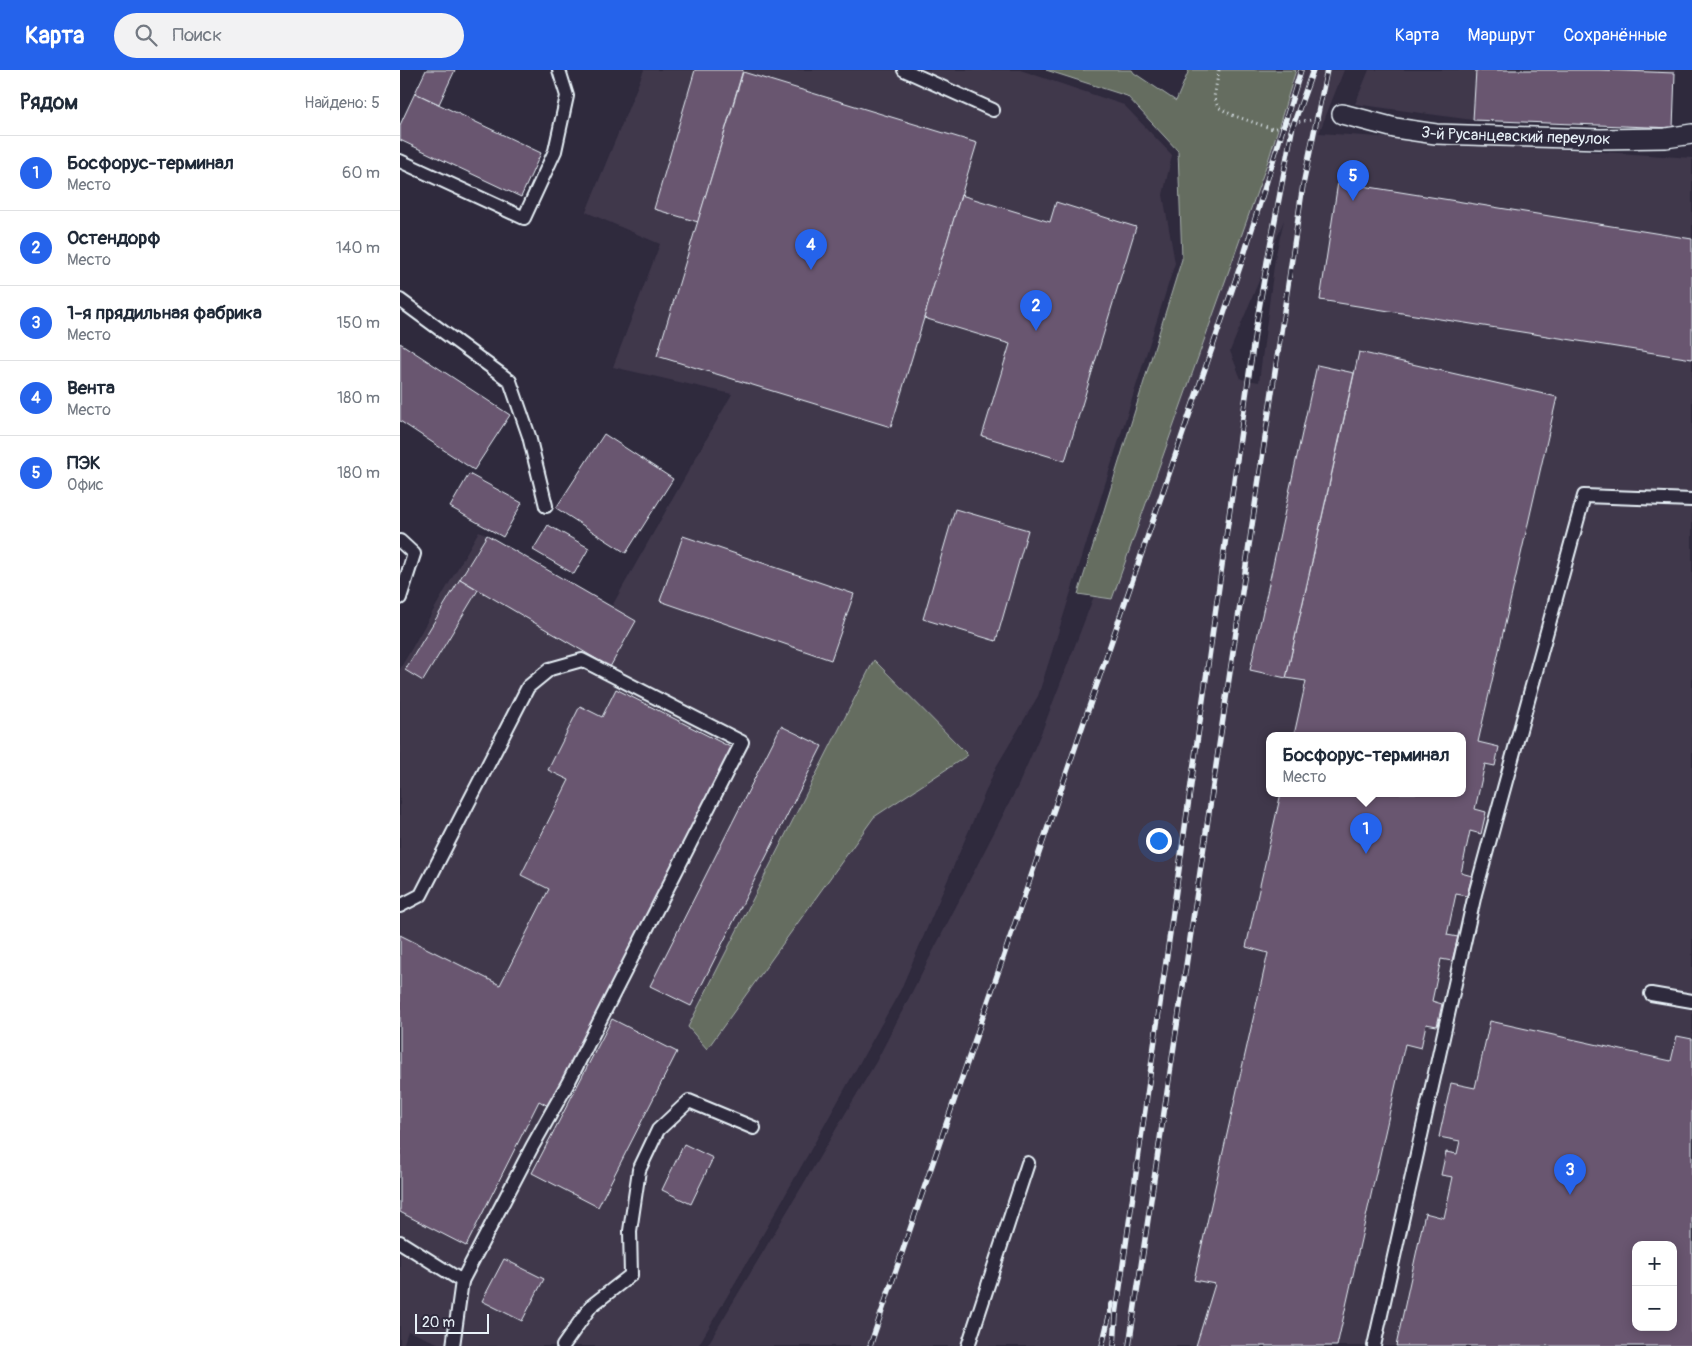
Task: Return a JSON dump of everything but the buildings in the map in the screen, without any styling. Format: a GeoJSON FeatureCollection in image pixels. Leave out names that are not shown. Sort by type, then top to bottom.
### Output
{"type":"FeatureCollection","features":[{"type":"Feature","properties":{"kind":"street","name":"3-й Русанцевский переулок"},"geometry":{"type":"LineString","coordinates":[[1342,114],[1395,128],[1436,134],[1600,139],[1666,138],[1692,134]]}},
{"type":"Feature","properties":{"kind":"lane"},"geometry":{"type":"LineString","coordinates":[[400,161],[524,218],[555,151],[567,96],[559,70]]}},
{"type":"Feature","properties":{"kind":"lane"},"geometry":{"type":"LineString","coordinates":[[904,70],[993,110]]}},
{"type":"Feature","properties":{"kind":"lane"},"geometry":{"type":"LineString","coordinates":[[400,300],[510,381],[529,436],[546,506]]}},
{"type":"Feature","properties":{"kind":"lane"},"geometry":{"type":"LineString","coordinates":[[1374,1346],[1475,894],[1584,496],[1692,500]]}},
{"type":"Feature","properties":{"kind":"lane"},"geometry":{"type":"LineString","coordinates":[[400,541],[414,554],[400,598]]}},
{"type":"Feature","properties":{"kind":"lane"},"geometry":{"type":"LineString","coordinates":[[400,906],[421,895],[528,688],[550,669],[582,660],[742,742],[568,1083],[532,1146],[462,1281],[453,1346]]}},
{"type":"Feature","properties":{"kind":"lane"},"geometry":{"type":"LineString","coordinates":[[1651,994],[1692,1001]]}},
{"type":"Feature","properties":{"kind":"lane"},"geometry":{"type":"LineString","coordinates":[[563,1346],[591,1306],[631,1275],[630,1232],[638,1170],[658,1130],[689,1101],[754,1128]]}},
{"type":"Feature","properties":{"kind":"lane"},"geometry":{"type":"LineString","coordinates":[[968,1346],[1028,1162]]}},
{"type":"Feature","properties":{"kind":"lane"},"geometry":{"type":"LineString","coordinates":[[400,1242],[462,1281]]}},
{"type":"Feature","properties":{"kind":"path"},"geometry":{"type":"LineString","coordinates":[[1219,70],[1214,98],[1218,107],[1232,115],[1273,129],[1294,122],[1315,121],[1342,114]]}},
{"type":"Feature","properties":{"kind":"shaded area"},"geometry":{"type":"Polygon","coordinates":[[[644,70],[1020,70],[1124,105],[1172,155],[1163,195],[1175,263],[1038,696],[996,767],[900,991],[698,1346],[445,1346],[408,1331],[403,1346],[400,1346],[400,669],[479,531],[612,606],[732,394],[613,367],[660,244],[586,212],[644,70]]]}},
{"type":"Feature","properties":{"kind":"shaded area"},"geometry":{"type":"Polygon","coordinates":[[[1281,70],[1344,70],[1319,133],[1692,158],[1692,1346],[707,1346],[876,1062],[1018,786],[1042,731],[1207,303],[1281,70]],[[1284,220],[1230,351],[1241,379],[1259,382],[1275,258],[1284,220]]]}},
{"type":"Feature","properties":{"kind":"shaded area"},"geometry":{"type":"Polygon","coordinates":[[[1369,70],[1675,70],[1673,128],[1473,120],[1355,104],[1369,70]]]}},
{"type":"Feature","properties":{"kind":"green space"},"geometry":{"type":"Polygon","coordinates":[[[1046,70],[1132,70],[1176,101],[1189,70],[1296,70],[1269,158],[1112,599],[1078,594],[1182,259],[1178,151],[1127,96],[1046,70]]]}},
{"type":"Feature","properties":{"kind":"green space"},"geometry":{"type":"Polygon","coordinates":[[[874,660],[968,755],[874,817],[707,1049],[688,1027],[874,660]]]}},
{"type":"Feature","properties":{"kind":"railway"},"geometry":{"type":"LineString","coordinates":[[870,1346],[1243,258],[1301,70]]}},
{"type":"Feature","properties":{"kind":"railway"},"geometry":{"type":"LineString","coordinates":[[1291,131],[1313,70]]}},
{"type":"Feature","properties":{"kind":"railway"},"geometry":{"type":"LineString","coordinates":[[1129,1346],[1303,185],[1327,70]]}},
{"type":"Feature","properties":{"kind":"railway"},"geometry":{"type":"LineString","coordinates":[[1114,1346],[1116,1315],[1255,332],[1293,125]]}},
{"type":"Feature","properties":{"kind":"railway"},"geometry":{"type":"LineString","coordinates":[[1102,1346],[1112,1304]]}},
{"type":"Feature","properties":{"kind":"place","name":"ПЭК"},"geometry":{"type":"Point","coordinates":[1353,201]}},
{"type":"Feature","properties":{"kind":"place","name":"Вента"},"geometry":{"type":"Point","coordinates":[811,270]}},
{"type":"Feature","properties":{"kind":"place","name":"Остендорф"},"geometry":{"type":"Point","coordinates":[1036,331]}},
{"type":"Feature","properties":{"kind":"place","name":"Босфорус-терминал"},"geometry":{"type":"Point","coordinates":[1366,854]}},
{"type":"Feature","properties":{"kind":"place","name":"1-я прядильная фабрика"},"geometry":{"type":"Point","coordinates":[1570,1195]}}]}
